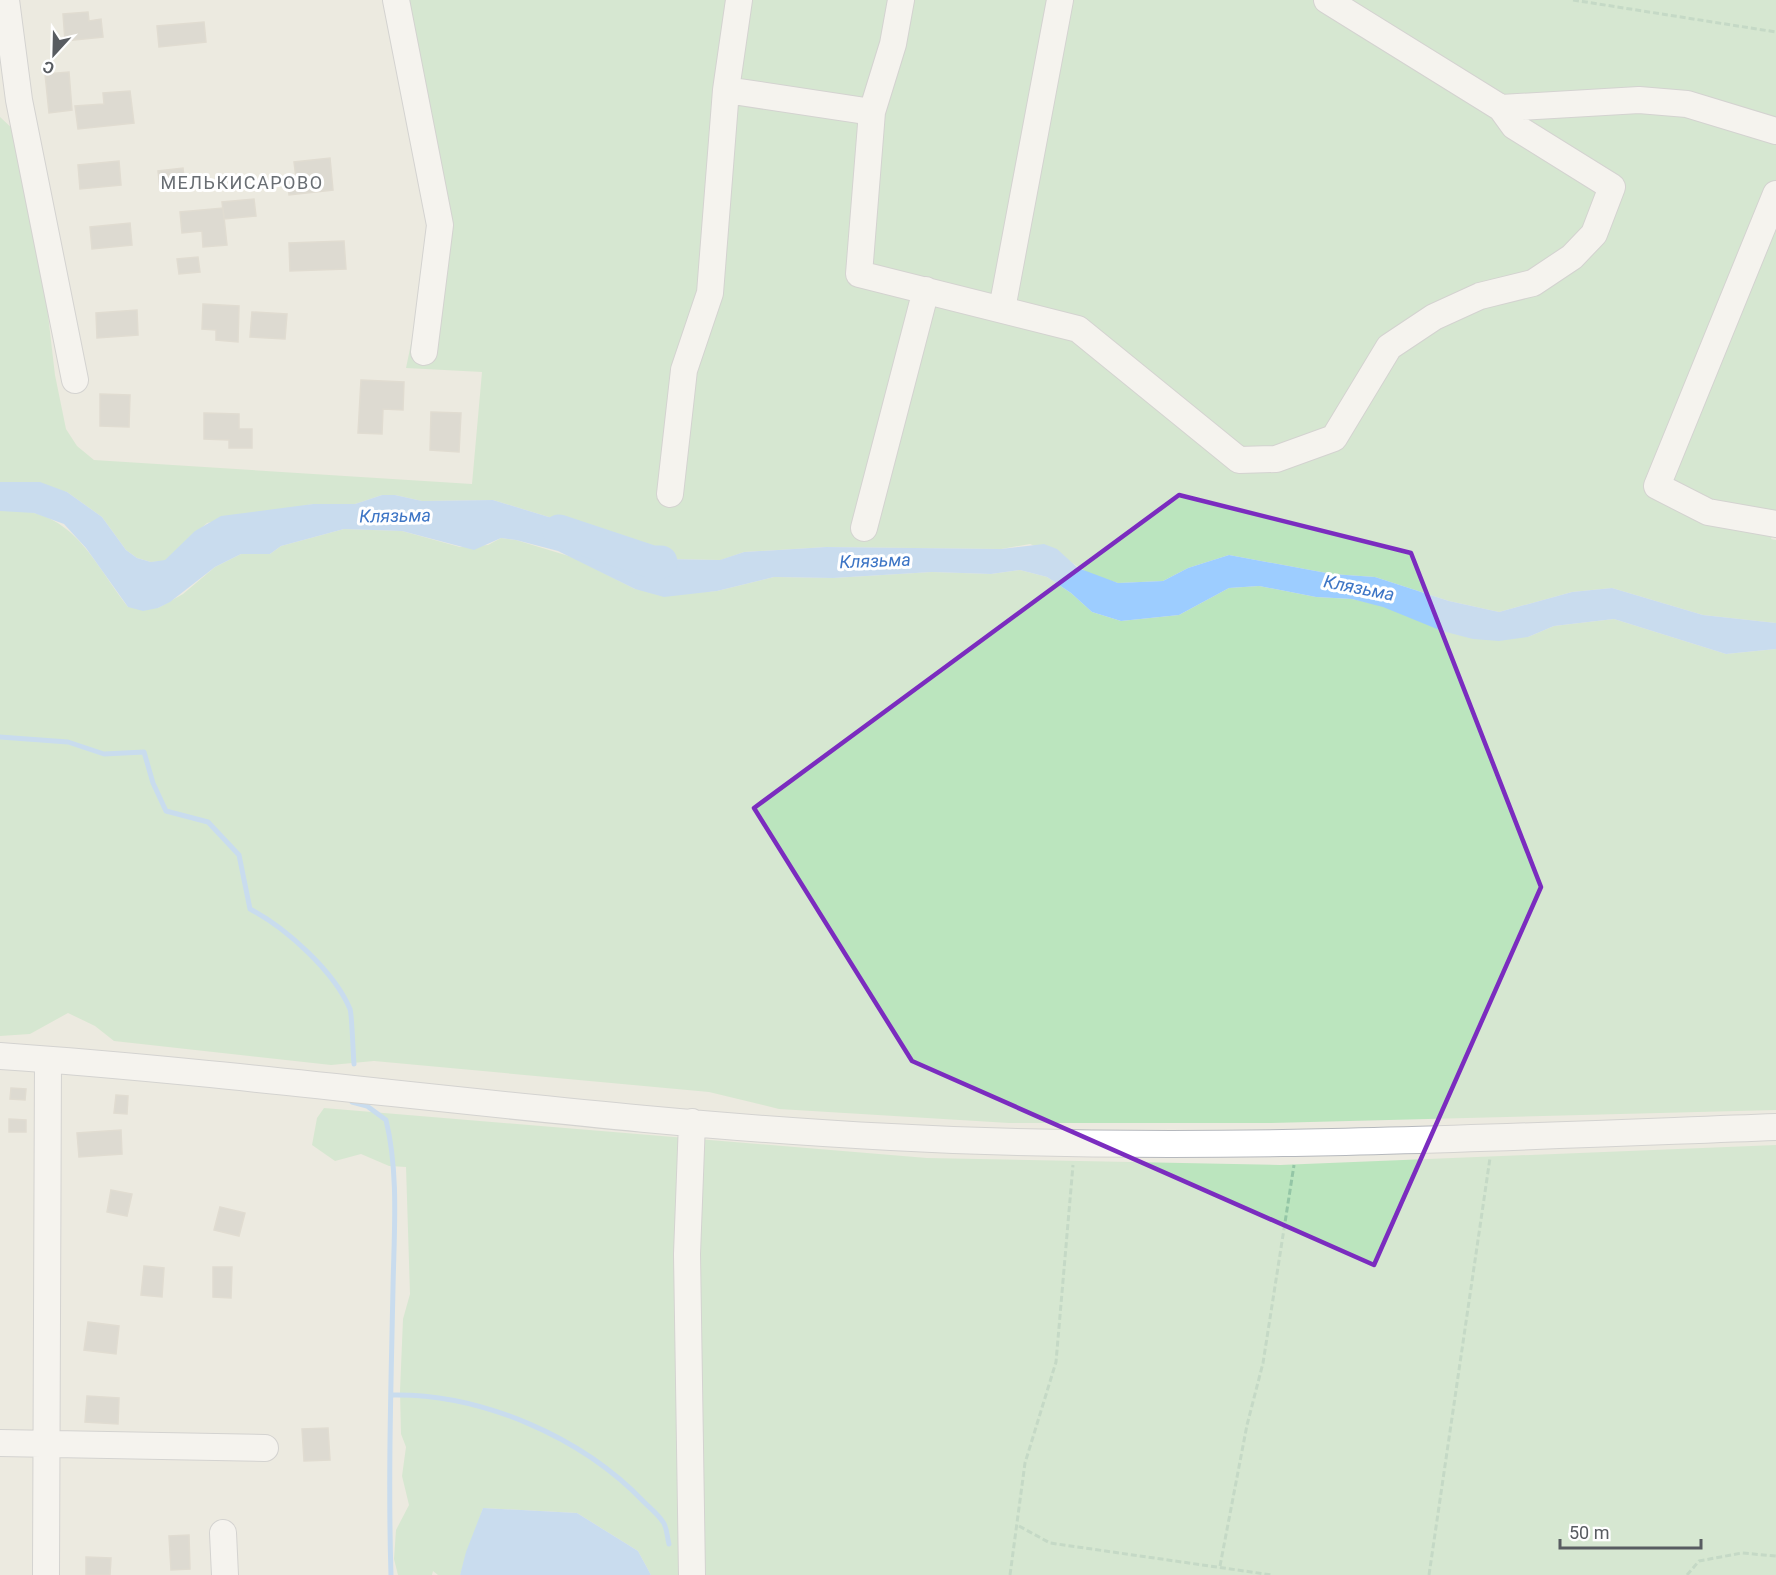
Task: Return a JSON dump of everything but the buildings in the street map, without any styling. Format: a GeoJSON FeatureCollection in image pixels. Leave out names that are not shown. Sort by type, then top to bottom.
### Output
{"type":"FeatureCollection","features":[{"type":"Feature","properties":{"kind":"street"},"geometry":{"type":"LineString","coordinates":[[6,0],[9,101],[75,380]]}},
{"type":"Feature","properties":{"kind":"street"},"geometry":{"type":"LineString","coordinates":[[396,0],[440,225],[424,352]]}},
{"type":"Feature","properties":{"kind":"street"},"geometry":{"type":"LineString","coordinates":[[670,494],[684,370],[710,293],[726,90],[739,0]]}},
{"type":"Feature","properties":{"kind":"street"},"geometry":{"type":"LineString","coordinates":[[901,0],[893,44],[872,112],[859,274],[1078,329],[1239,460],[1276,459],[1334,438],[1389,347],[1434,317],[1480,296],[1533,283],[1572,257],[1594,234],[1612,187],[1514,126],[1501,108],[1327,0]]}},
{"type":"Feature","properties":{"kind":"street"},"geometry":{"type":"LineString","coordinates":[[1002,309],[1060,0]]}},
{"type":"Feature","properties":{"kind":"street"},"geometry":{"type":"LineString","coordinates":[[726,90],[872,112]]}},
{"type":"Feature","properties":{"kind":"street"},"geometry":{"type":"LineString","coordinates":[[1501,108],[1639,100],[1687,104],[1776,132]]}},
{"type":"Feature","properties":{"kind":"street"},"geometry":{"type":"LineString","coordinates":[[1776,194],[1657,486],[1708,512],[1776,524]]}},
{"type":"Feature","properties":{"kind":"street"},"geometry":{"type":"LineString","coordinates":[[864,528],[926,290]]}},
{"type":"Feature","properties":{"kind":"street"},"geometry":{"type":"LineString","coordinates":[[0,1056],[692,1122],[890,1137],[1076,1143],[1298,1142],[1776,1127]]}},
{"type":"Feature","properties":{"kind":"street"},"geometry":{"type":"LineString","coordinates":[[46,1575],[48,1060]]}},
{"type":"Feature","properties":{"kind":"street"},"geometry":{"type":"LineString","coordinates":[[692,1122],[687,1254],[692,1575]]}},
{"type":"Feature","properties":{"kind":"street"},"geometry":{"type":"LineString","coordinates":[[0,1443],[47,1446],[265,1448]]}},
{"type":"Feature","properties":{"kind":"street"},"geometry":{"type":"LineString","coordinates":[[223,1533],[225,1575]]}},
{"type":"Feature","properties":{"kind":"path"},"geometry":{"type":"LineString","coordinates":[[1573,0],[1776,32]]}},
{"type":"Feature","properties":{"kind":"path"},"geometry":{"type":"LineString","coordinates":[[1429,1575],[1493,1137]]}},
{"type":"Feature","properties":{"kind":"path"},"geometry":{"type":"LineString","coordinates":[[1220,1566],[1247,1425],[1263,1363],[1298,1142]]}},
{"type":"Feature","properties":{"kind":"path"},"geometry":{"type":"LineString","coordinates":[[1010,1575],[1019,1526],[1025,1464],[1056,1362],[1061,1278],[1076,1143]]}},
{"type":"Feature","properties":{"kind":"path"},"geometry":{"type":"LineString","coordinates":[[1019,1526],[1050,1543],[1272,1575]]}},
{"type":"Feature","properties":{"kind":"path"},"geometry":{"type":"LineString","coordinates":[[1687,1575],[1698,1561],[1742,1553],[1776,1556]]}},
{"type":"Feature","properties":{"kind":"highlighted area"},"geometry":{"type":"Polygon","coordinates":[[[1179,495],[1411,553],[1541,887],[1374,1265],[912,1061],[754,808],[1179,495]]]}},
{"type":"Feature","properties":{"kind":"green space"},"geometry":{"type":"Polygon","coordinates":[[[386,0],[1776,0],[1776,525],[1771,539],[1776,540],[1776,623],[1703,615],[1612,588],[1572,592],[1499,612],[1449,601],[1375,577],[1332,574],[1229,555],[1188,568],[1163,581],[1118,583],[1091,575],[1068,560],[1030,544],[1001,549],[826,547],[744,552],[721,560],[664,559],[610,549],[562,521],[493,500],[422,501],[395,495],[382,495],[355,504],[313,504],[207,523],[165,561],[151,562],[137,558],[126,550],[102,517],[67,492],[25,483],[0,482],[0,117],[14,130],[42,263],[55,375],[66,429],[77,446],[94,460],[472,484],[482,372],[406,368],[424,281],[430,197],[386,0]]]}},
{"type":"Feature","properties":{"kind":"green space"},"geometry":{"type":"Polygon","coordinates":[[[0,511],[24,511],[45,516],[62,526],[77,538],[128,607],[158,608],[183,594],[215,567],[241,554],[270,554],[281,546],[344,529],[402,531],[460,547],[488,545],[501,538],[516,540],[572,557],[635,589],[692,593],[717,591],[774,577],[833,578],[932,572],[991,574],[1020,570],[1047,577],[1071,593],[1092,612],[1121,621],[1179,615],[1229,588],[1259,586],[1316,597],[1352,599],[1528,637],[1554,626],[1614,619],[1726,654],[1776,649],[1776,1110],[1271,1123],[1009,1123],[779,1109],[709,1092],[374,1061],[331,1065],[114,1041],[95,1026],[68,1013],[30,1034],[0,1036],[0,511]]]}},
{"type":"Feature","properties":{"kind":"green space"},"geometry":{"type":"Polygon","coordinates":[[[324,1108],[927,1158],[1280,1165],[1776,1145],[1776,1575],[651,1575],[638,1551],[577,1513],[483,1508],[460,1575],[438,1575],[433,1571],[432,1575],[398,1575],[394,1559],[396,1530],[409,1505],[402,1476],[406,1447],[401,1434],[400,1391],[403,1319],[410,1294],[406,1167],[389,1166],[361,1154],[335,1161],[312,1145],[317,1118],[324,1108]]]}},
{"type":"Feature","properties":{"kind":"water"},"geometry":{"type":"Polygon","coordinates":[[[0,482],[40,482],[67,492],[102,517],[126,550],[137,558],[151,562],[165,560],[195,531],[221,516],[313,504],[355,504],[382,495],[395,495],[422,501],[493,500],[562,521],[610,549],[664,559],[720,560],[744,552],[826,547],[1001,549],[1044,544],[1057,549],[1078,568],[1118,583],[1163,581],[1188,568],[1229,555],[1332,574],[1375,577],[1449,601],[1499,612],[1572,592],[1612,588],[1703,615],[1776,623],[1776,649],[1726,654],[1614,619],[1554,626],[1528,637],[1499,641],[1473,639],[1442,631],[1383,607],[1352,599],[1316,597],[1259,586],[1229,588],[1179,615],[1121,621],[1092,612],[1071,593],[1047,577],[1020,570],[991,574],[932,572],[833,578],[774,577],[717,591],[664,597],[635,589],[558,551],[516,540],[501,538],[474,550],[402,531],[344,529],[281,546],[270,554],[241,554],[215,567],[170,602],[158,608],[143,611],[128,607],[86,548],[64,524],[34,513],[0,511],[0,482]]]}},
{"type":"Feature","properties":{"kind":"water"},"geometry":{"type":"Polygon","coordinates":[[[483,1508],[577,1513],[638,1551],[651,1575],[460,1575],[483,1508]]]}},
{"type":"Feature","properties":{"kind":"waterway","name":"Клязьма"},"geometry":{"type":"LineString","coordinates":[[559,531],[652,562],[661,562]]}},
{"type":"Feature","properties":{"kind":"waterway"},"geometry":{"type":"LineString","coordinates":[[0,737],[68,742],[104,754],[144,752],[153,783],[166,811],[208,822],[239,855],[250,909],[279,927],[333,980],[351,1012],[354,1064]]}},
{"type":"Feature","properties":{"kind":"waterway"},"geometry":{"type":"LineString","coordinates":[[352,1102],[367,1106],[386,1120],[393,1161],[395,1203],[390,1432],[391,1575]]}},
{"type":"Feature","properties":{"kind":"waterway"},"geometry":{"type":"LineString","coordinates":[[391,1395],[425,1396],[460,1402],[528,1423],[560,1439],[619,1479],[654,1511],[664,1524],[669,1544]]}},
{"type":"Feature","properties":{"kind":"district","name":"МЕЛЬКИСАРОВО"},"geometry":{"type":"Point","coordinates":[242,183]}}]}
